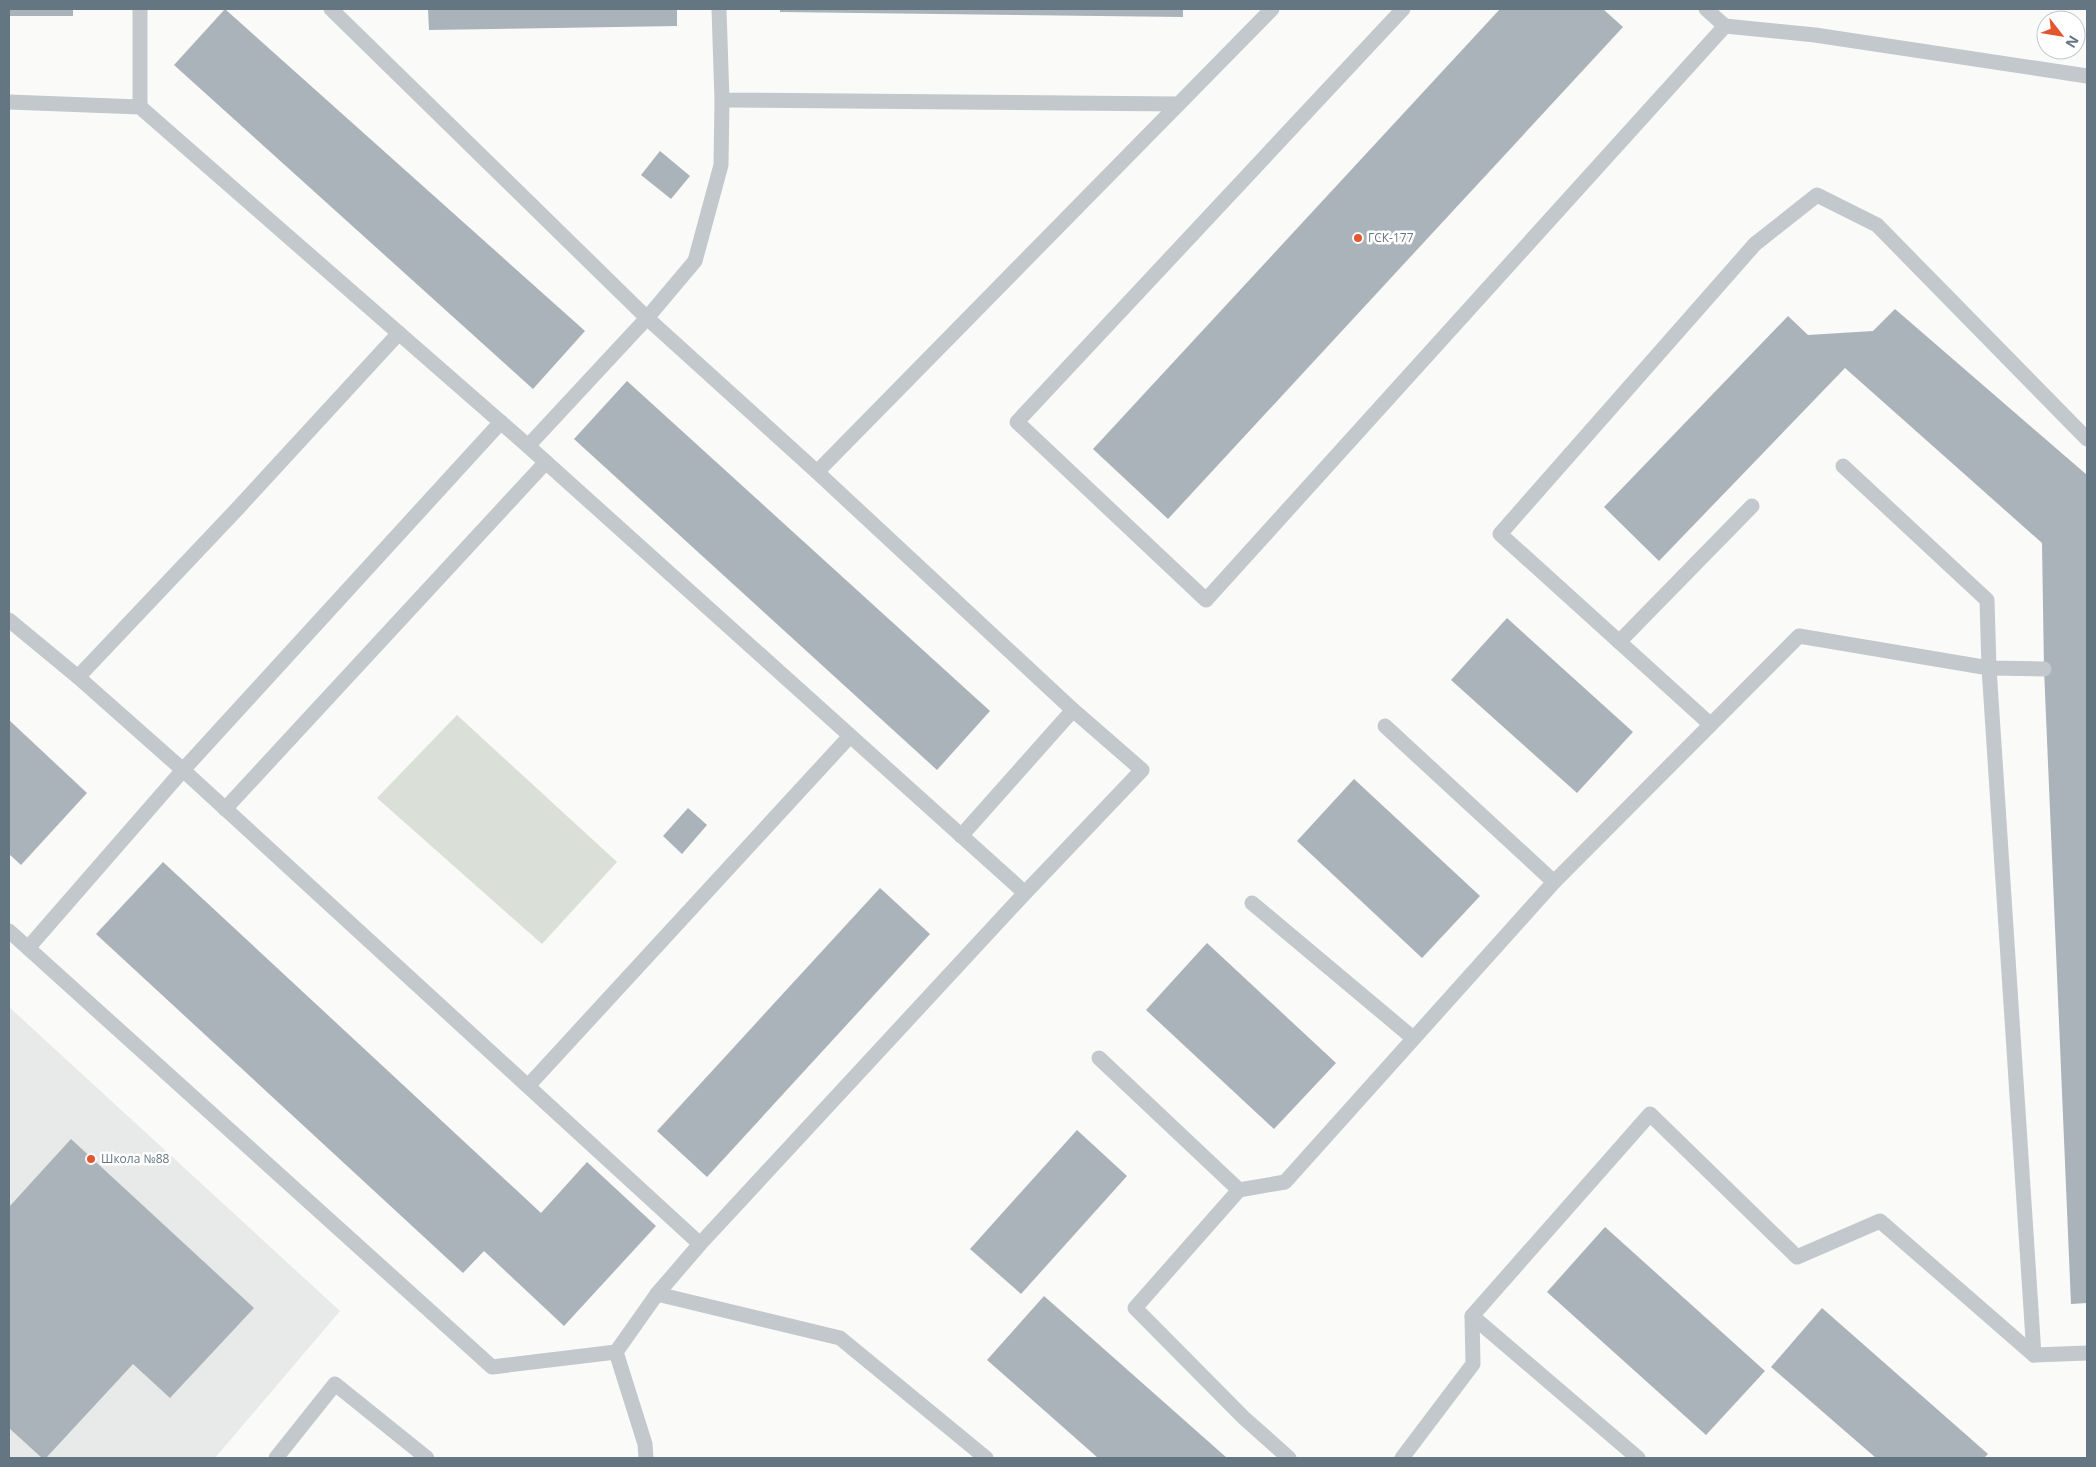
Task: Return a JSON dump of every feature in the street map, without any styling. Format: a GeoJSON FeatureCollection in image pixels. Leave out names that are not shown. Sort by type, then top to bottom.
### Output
{"type":"FeatureCollection","features":[{"type":"Feature","properties":{"kind":"lane"},"geometry":{"type":"LineString","coordinates":[[140,9],[140,107]]}},
{"type":"Feature","properties":{"kind":"lane"},"geometry":{"type":"LineString","coordinates":[[9,932],[492,1367],[616,1352],[657,1294],[700,1244],[1025,893],[1142,770],[1073,710],[817,472],[647,318],[331,9]]}},
{"type":"Feature","properties":{"kind":"lane"},"geometry":{"type":"LineString","coordinates":[[528,446],[647,318],[695,261],[721,166],[722,100],[719,9]]}},
{"type":"Feature","properties":{"kind":"lane"},"geometry":{"type":"LineString","coordinates":[[817,472],[1272,9]]}},
{"type":"Feature","properties":{"kind":"lane"},"geometry":{"type":"LineString","coordinates":[[1403,9],[1017,422],[1206,600],[1725,26]]}},
{"type":"Feature","properties":{"kind":"lane"},"geometry":{"type":"LineString","coordinates":[[1706,9],[1725,26],[1814,35],[2087,76]]}},
{"type":"Feature","properties":{"kind":"lane"},"geometry":{"type":"LineString","coordinates":[[722,100],[1178,104]]}},
{"type":"Feature","properties":{"kind":"lane"},"geometry":{"type":"LineString","coordinates":[[9,102],[140,107],[501,422],[1025,893]]}},
{"type":"Feature","properties":{"kind":"lane"},"geometry":{"type":"LineString","coordinates":[[1710,724],[1500,534],[1755,244],[1817,195],[1878,225],[2087,439]]}},
{"type":"Feature","properties":{"kind":"lane"},"geometry":{"type":"LineString","coordinates":[[78,677],[239,507],[399,333]]}},
{"type":"Feature","properties":{"kind":"lane"},"geometry":{"type":"LineString","coordinates":[[28,948],[183,770],[501,422]]}},
{"type":"Feature","properties":{"kind":"lane"},"geometry":{"type":"LineString","coordinates":[[225,808],[546,462]]}},
{"type":"Feature","properties":{"kind":"lane"},"geometry":{"type":"LineString","coordinates":[[1843,466],[1987,600],[1989,668],[2034,1355]]}},
{"type":"Feature","properties":{"kind":"lane"},"geometry":{"type":"LineString","coordinates":[[1619,642],[1752,506]]}},
{"type":"Feature","properties":{"kind":"lane"},"geometry":{"type":"LineString","coordinates":[[9,620],[78,677],[183,770],[700,1244]]}},
{"type":"Feature","properties":{"kind":"lane"},"geometry":{"type":"LineString","coordinates":[[1289,1458],[1244,1418],[1135,1308],[1239,1190],[1285,1182],[1554,882],[1799,636],[1989,668],[2044,669]]}},
{"type":"Feature","properties":{"kind":"lane"},"geometry":{"type":"LineString","coordinates":[[961,836],[1073,710]]}},
{"type":"Feature","properties":{"kind":"lane"},"geometry":{"type":"LineString","coordinates":[[1385,726],[1554,882]]}},
{"type":"Feature","properties":{"kind":"lane"},"geometry":{"type":"LineString","coordinates":[[528,1086],[850,736]]}},
{"type":"Feature","properties":{"kind":"lane"},"geometry":{"type":"LineString","coordinates":[[1252,903],[1413,1038]]}},
{"type":"Feature","properties":{"kind":"lane"},"geometry":{"type":"LineString","coordinates":[[1099,1058],[1239,1190]]}},
{"type":"Feature","properties":{"kind":"lane"},"geometry":{"type":"LineString","coordinates":[[1402,1458],[1473,1364],[1472,1316],[1650,1114],[1797,1257],[1880,1221],[2034,1355],[2087,1354]]}},
{"type":"Feature","properties":{"kind":"lane"},"geometry":{"type":"LineString","coordinates":[[657,1294],[840,1338],[986,1458]]}},
{"type":"Feature","properties":{"kind":"lane"},"geometry":{"type":"LineString","coordinates":[[1472,1316],[1638,1458]]}},
{"type":"Feature","properties":{"kind":"lane"},"geometry":{"type":"LineString","coordinates":[[616,1352],[645,1444],[646,1458]]}},
{"type":"Feature","properties":{"kind":"lane"},"geometry":{"type":"LineString","coordinates":[[276,1458],[335,1384],[427,1458]]}},
{"type":"Feature","properties":{"kind":"shaded area"},"geometry":{"type":"Polygon","coordinates":[[[457,715],[617,862],[542,944],[377,798],[457,715]]]}},
{"type":"Feature","properties":{"kind":"shaded area","name":"Школа №88"},"geometry":{"type":"Polygon","coordinates":[[[9,1007],[340,1311],[215,1458],[9,1458],[9,1007]]]}},
{"type":"Feature","properties":{"kind":"building"},"geometry":{"type":"Polygon","coordinates":[[[9,9],[73,9],[73,16],[9,16],[9,9]]]}},
{"type":"Feature","properties":{"kind":"building"},"geometry":{"type":"Polygon","coordinates":[[[225,9],[585,331],[533,389],[174,65],[225,9]]]}},
{"type":"Feature","properties":{"kind":"building"},"geometry":{"type":"Polygon","coordinates":[[[428,9],[677,9],[677,26],[429,30],[428,9]]]}},
{"type":"Feature","properties":{"kind":"building"},"geometry":{"type":"Polygon","coordinates":[[[780,9],[1183,9],[1183,17],[780,12],[780,9]]]}},
{"type":"Feature","properties":{"kind":"building","name":"ГСК-177"},"geometry":{"type":"Polygon","coordinates":[[[1500,9],[1603,9],[1623,27],[1168,519],[1093,449],[1500,9]]]}},
{"type":"Feature","properties":{"kind":"building"},"geometry":{"type":"Polygon","coordinates":[[[660,151],[690,176],[671,199],[641,175],[660,151]]]}},
{"type":"Feature","properties":{"kind":"building"},"geometry":{"type":"Polygon","coordinates":[[[1895,309],[2087,475],[2087,1303],[2071,1304],[2044,669],[2042,543],[1845,368],[1659,561],[1604,507],[1788,316],[1808,335],[1873,331],[1895,309]]]}},
{"type":"Feature","properties":{"kind":"building"},"geometry":{"type":"Polygon","coordinates":[[[627,381],[990,711],[937,770],[574,439],[627,381]]]}},
{"type":"Feature","properties":{"kind":"building"},"geometry":{"type":"Polygon","coordinates":[[[1507,618],[1633,732],[1577,793],[1451,680],[1507,618]]]}},
{"type":"Feature","properties":{"kind":"building"},"geometry":{"type":"Polygon","coordinates":[[[9,720],[87,793],[21,865],[9,854],[9,720]]]}},
{"type":"Feature","properties":{"kind":"building"},"geometry":{"type":"Polygon","coordinates":[[[1354,779],[1480,896],[1422,958],[1297,841],[1354,779]]]}},
{"type":"Feature","properties":{"kind":"building"},"geometry":{"type":"Polygon","coordinates":[[[688,808],[707,825],[682,854],[663,836],[688,808]]]}},
{"type":"Feature","properties":{"kind":"building"},"geometry":{"type":"Polygon","coordinates":[[[163,862],[541,1213],[587,1162],[656,1226],[564,1326],[484,1251],[463,1273],[96,934],[163,862]]]}},
{"type":"Feature","properties":{"kind":"building"},"geometry":{"type":"Polygon","coordinates":[[[880,888],[930,934],[707,1177],[657,1131],[880,888]]]}},
{"type":"Feature","properties":{"kind":"building"},"geometry":{"type":"Polygon","coordinates":[[[1207,943],[1336,1063],[1274,1129],[1146,1010],[1207,943]]]}},
{"type":"Feature","properties":{"kind":"building"},"geometry":{"type":"Polygon","coordinates":[[[1077,1130],[1127,1176],[1021,1294],[970,1249],[1077,1130]]]}},
{"type":"Feature","properties":{"kind":"building"},"geometry":{"type":"Polygon","coordinates":[[[71,1139],[254,1308],[170,1398],[133,1364],[46,1458],[42,1458],[9,1428],[9,1207],[71,1139]]]}},
{"type":"Feature","properties":{"kind":"building"},"geometry":{"type":"Polygon","coordinates":[[[1605,1227],[1765,1371],[1706,1435],[1547,1292],[1605,1227]]]}},
{"type":"Feature","properties":{"kind":"building"},"geometry":{"type":"Polygon","coordinates":[[[1044,1296],[1227,1458],[1098,1458],[987,1360],[1044,1296]]]}},
{"type":"Feature","properties":{"kind":"building"},"geometry":{"type":"Polygon","coordinates":[[[1822,1308],[1988,1454],[1984,1458],[1876,1458],[1771,1367],[1822,1308]]]}},
{"type":"Feature","properties":{"kind":"place","name":"ГСК-177"},"geometry":{"type":"Point","coordinates":[1358,238]}},
{"type":"Feature","properties":{"kind":"place","name":"Школа №88"},"geometry":{"type":"Point","coordinates":[91,1159]}}]}
